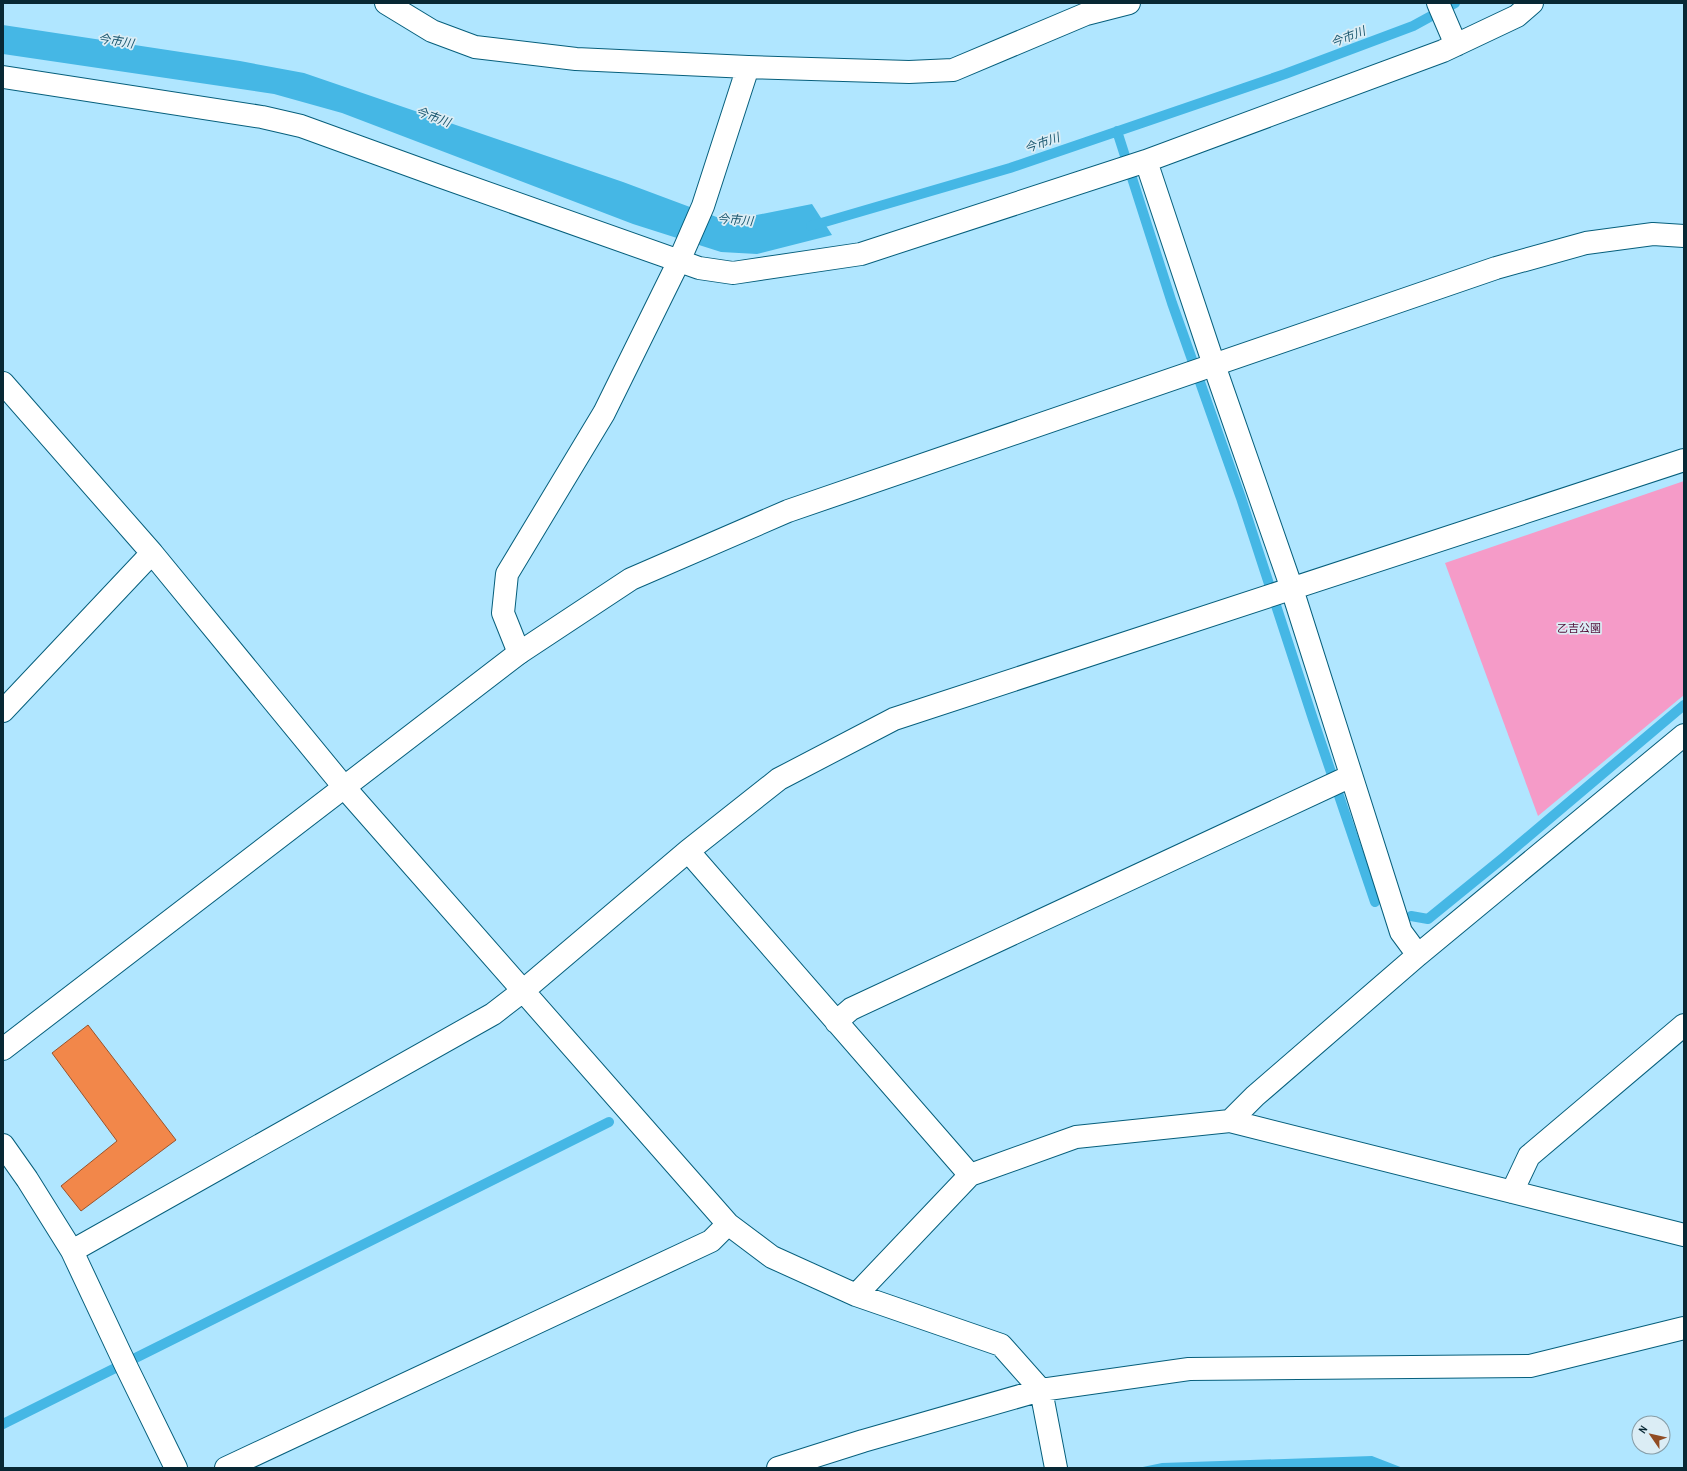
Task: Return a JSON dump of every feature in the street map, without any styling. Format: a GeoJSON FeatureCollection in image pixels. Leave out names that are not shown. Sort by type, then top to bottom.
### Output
{"type":"FeatureCollection","features":[{"type":"Feature","properties":{"kind":"street"},"geometry":{"type":"LineString","coordinates":[[386,3],[432,31],[475,47],[576,59],[748,67],[909,72],[953,70],[1086,14],[1129,3]]}},
{"type":"Feature","properties":{"kind":"street"},"geometry":{"type":"LineString","coordinates":[[1438,3],[1454,39]]}},
{"type":"Feature","properties":{"kind":"street"},"geometry":{"type":"LineString","coordinates":[[3,77],[262,117],[301,126],[439,176],[683,251],[699,268],[734,273],[861,254],[1146,161],[1443,52],[1454,39],[1517,16],[1532,3]]}},
{"type":"Feature","properties":{"kind":"street"},"geometry":{"type":"LineString","coordinates":[[518,653],[502,613],[507,574],[604,413],[683,251],[703,206],[748,67]]}},
{"type":"Feature","properties":{"kind":"street"},"geometry":{"type":"LineString","coordinates":[[1146,161],[1214,365],[1292,589],[1401,932],[1418,955]]}},
{"type":"Feature","properties":{"kind":"street"},"geometry":{"type":"LineString","coordinates":[[3,1049],[518,653],[632,579],[788,511],[1489,270],[1586,243],[1653,234],[1684,236]]}},
{"type":"Feature","properties":{"kind":"street"},"geometry":{"type":"LineString","coordinates":[[3,383],[152,552],[344,787],[524,990],[728,1224],[772,1257],[856,1295],[1001,1345],[1041,1390],[1056,1468]]}},
{"type":"Feature","properties":{"kind":"street"},"geometry":{"type":"LineString","coordinates":[[72,1251],[493,1014],[524,990],[688,851],[779,779],[894,719],[1684,460]]}},
{"type":"Feature","properties":{"kind":"street"},"geometry":{"type":"LineString","coordinates":[[3,711],[152,552]]}},
{"type":"Feature","properties":{"kind":"street"},"geometry":{"type":"LineString","coordinates":[[1230,1121],[1255,1096],[1418,955],[1684,735]]}},
{"type":"Feature","properties":{"kind":"street"},"geometry":{"type":"LineString","coordinates":[[836,1022],[851,1009],[1351,776]]}},
{"type":"Feature","properties":{"kind":"street"},"geometry":{"type":"LineString","coordinates":[[688,851],[970,1175]]}},
{"type":"Feature","properties":{"kind":"street"},"geometry":{"type":"LineString","coordinates":[[1512,1192],[1528,1156],[1684,1025]]}},
{"type":"Feature","properties":{"kind":"street"},"geometry":{"type":"LineString","coordinates":[[856,1295],[970,1175],[1076,1137],[1230,1121],[1684,1235]]}},
{"type":"Feature","properties":{"kind":"street"},"geometry":{"type":"LineString","coordinates":[[3,1145],[27,1179],[72,1251],[126,1368],[176,1468]]}},
{"type":"Feature","properties":{"kind":"street"},"geometry":{"type":"LineString","coordinates":[[226,1468],[711,1241],[728,1224]]}},
{"type":"Feature","properties":{"kind":"street"},"geometry":{"type":"LineString","coordinates":[[778,1468],[863,1441],[1041,1390],[1189,1369],[1530,1366],[1684,1328]]}},
{"type":"Feature","properties":{"kind":"green space","name":"乙吉公園"},"geometry":{"type":"Polygon","coordinates":[[[1684,481],[1684,695],[1538,816],[1445,563],[1684,481]]]}},
{"type":"Feature","properties":{"kind":"water"},"geometry":{"type":"Polygon","coordinates":[[[3,25],[240,61],[304,73],[623,182],[726,221],[812,204],[832,235],[757,254],[721,252],[633,224],[342,113],[274,94],[3,54],[3,25]]]}},
{"type":"Feature","properties":{"kind":"water"},"geometry":{"type":"Polygon","coordinates":[[[1372,1456],[1403,1468],[1138,1468],[1162,1463],[1372,1456]]]}},
{"type":"Feature","properties":{"kind":"building"},"geometry":{"type":"Polygon","coordinates":[[[88,1025],[176,1140],[81,1211],[61,1186],[117,1141],[52,1053],[88,1025]]]}},
{"type":"Feature","properties":{"kind":"waterway","name":"今市川"},"geometry":{"type":"LineString","coordinates":[[811,226],[1010,168],[1285,74],[1413,26],[1455,3]]}},
{"type":"Feature","properties":{"kind":"waterway"},"geometry":{"type":"LineString","coordinates":[[1117,131],[1172,303],[1241,498],[1313,719],[1375,902]]}},
{"type":"Feature","properties":{"kind":"waterway"},"geometry":{"type":"LineString","coordinates":[[1411,916],[1428,919],[1503,858],[1684,705]]}},
{"type":"Feature","properties":{"kind":"waterway"},"geometry":{"type":"LineString","coordinates":[[3,1424],[609,1122]]}}]}
